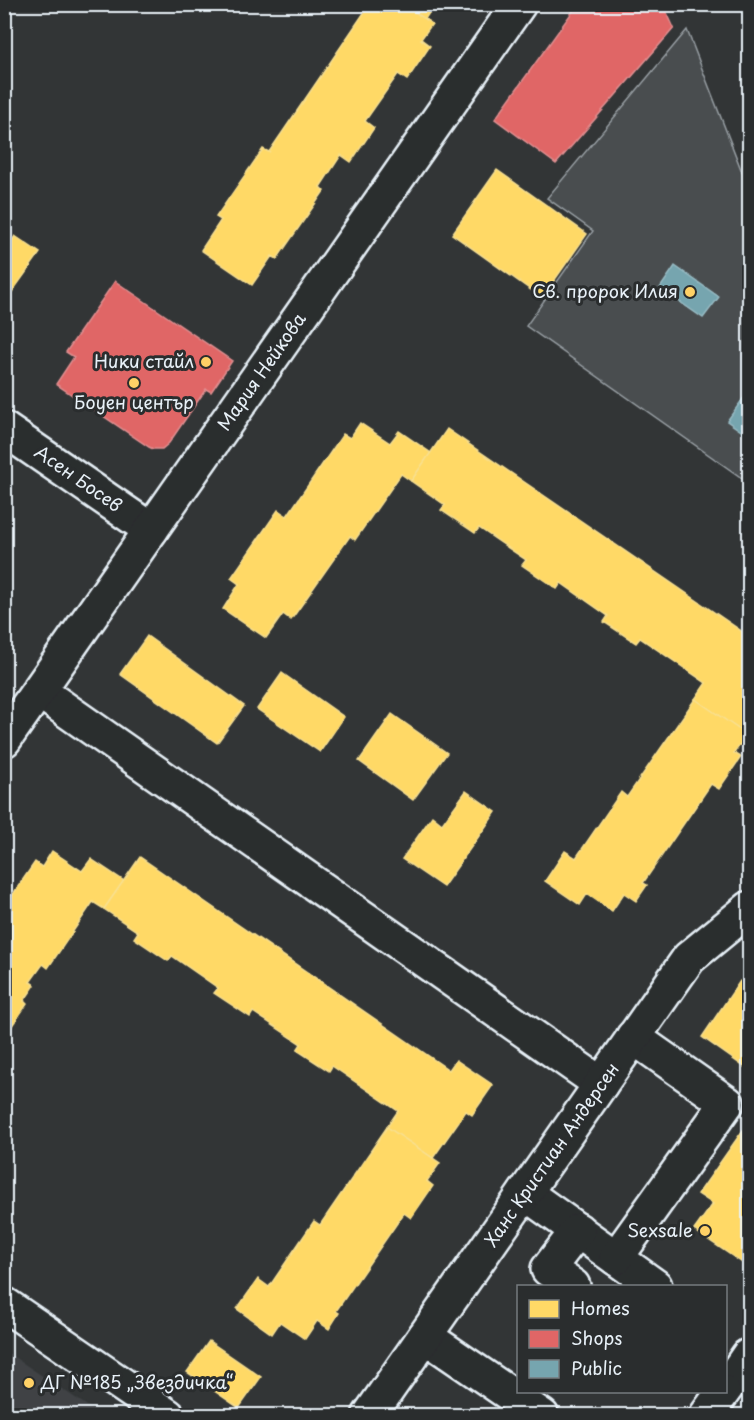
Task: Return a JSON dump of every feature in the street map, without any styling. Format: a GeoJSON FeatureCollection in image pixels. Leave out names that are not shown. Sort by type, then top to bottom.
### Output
{"type":"FeatureCollection","features":[{"type":"Feature","properties":{"kind":"street","name":"Мария Нейкова"},"geometry":{"type":"LineString","coordinates":[[4,740],[519,4]]}},
{"type":"Feature","properties":{"kind":"street","name":"Асен Босев"},"geometry":{"type":"LineString","coordinates":[[4,429],[151,530]]}},
{"type":"Feature","properties":{"kind":"street"},"geometry":{"type":"LineString","coordinates":[[39,691],[601,1084]]}},
{"type":"Feature","properties":{"kind":"street","name":"Ханс Кристиан Андерсен"},"geometry":{"type":"LineString","coordinates":[[369,1416],[689,958],[750,908]]}},
{"type":"Feature","properties":{"kind":"street"},"geometry":{"type":"LineString","coordinates":[[616,1258],[727,1103],[633,1037]]}},
{"type":"Feature","properties":{"kind":"street"},"geometry":{"type":"LineString","coordinates":[[525,1193],[652,1285]]}},
{"type":"Feature","properties":{"kind":"street"},"geometry":{"type":"LineString","coordinates":[[570,1285],[548,1269],[578,1230]]}},
{"type":"Feature","properties":{"kind":"street"},"geometry":{"type":"LineString","coordinates":[[4,1304],[168,1416]]}},
{"type":"Feature","properties":{"kind":"street"},"geometry":{"type":"LineString","coordinates":[[425,1336],[542,1416]]}},
{"type":"Feature","properties":{"kind":"street"},"geometry":{"type":"LineString","coordinates":[[727,1380],[743,1351]]}},
{"type":"Feature","properties":{"kind":"shaded area"},"geometry":{"type":"Polygon","coordinates":[[[687,30],[749,190],[749,483],[526,326],[593,231],[547,198],[687,30]]]}},
{"type":"Feature","properties":{"kind":"shaded area","name":"ДГ №185 „Звездичка“"},"geometry":{"type":"Polygon","coordinates":[[[5,1351],[101,1415],[5,1415],[5,1351]]]}},
{"type":"Feature","properties":{"kind":"building: Homes"},"geometry":{"type":"Polygon","coordinates":[[[370,4],[404,4],[432,24],[421,39],[430,46],[407,80],[398,74],[365,121],[374,128],[351,162],[341,155],[320,187],[324,191],[277,259],[272,256],[252,285],[201,250],[221,220],[216,217],[263,149],[269,152],[370,4]]]}},
{"type":"Feature","properties":{"kind":"building: Homes"},"geometry":{"type":"Polygon","coordinates":[[[404,4],[435,4],[425,19],[404,4]]]}},
{"type":"Feature","properties":{"kind":"building: Homes"},"geometry":{"type":"Polygon","coordinates":[[[497,170],[587,234],[542,298],[452,234],[497,170]]]}},
{"type":"Feature","properties":{"kind":"building: Homes"},"geometry":{"type":"Polygon","coordinates":[[[15,236],[40,253],[12,292],[4,286],[4,252],[15,236]]]}},
{"type":"Feature","properties":{"kind":"building: Homes"},"geometry":{"type":"Polygon","coordinates":[[[360,423],[390,443],[399,431],[431,453],[411,481],[401,474],[355,540],[350,536],[291,620],[283,614],[266,638],[223,609],[239,584],[231,578],[278,510],[287,516],[343,434],[350,438],[360,423]]]}},
{"type":"Feature","properties":{"kind":"building: Homes"},"geometry":{"type":"Polygon","coordinates":[[[447,429],[750,637],[750,717],[740,731],[695,699],[706,683],[640,638],[636,643],[604,622],[608,616],[561,583],[557,589],[522,565],[526,560],[479,528],[475,533],[441,510],[445,505],[411,481],[447,429]]]}},
{"type":"Feature","properties":{"kind":"building: Homes"},"geometry":{"type":"Polygon","coordinates":[[[147,636],[244,706],[217,743],[120,674],[147,636]]]}},
{"type":"Feature","properties":{"kind":"building: Homes"},"geometry":{"type":"Polygon","coordinates":[[[282,673],[344,717],[320,752],[257,709],[282,673]]]}},
{"type":"Feature","properties":{"kind":"building: Homes"},"geometry":{"type":"Polygon","coordinates":[[[695,699],[747,735],[734,753],[741,757],[719,789],[711,784],[643,883],[647,885],[636,901],[624,893],[612,911],[587,894],[580,905],[545,881],[565,851],[576,858],[621,792],[627,797],[695,699]]]}},
{"type":"Feature","properties":{"kind":"building: Homes"},"geometry":{"type":"Polygon","coordinates":[[[392,714],[447,753],[413,800],[359,761],[392,714]]]}},
{"type":"Feature","properties":{"kind":"building: Homes"},"geometry":{"type":"Polygon","coordinates":[[[466,791],[496,812],[443,887],[402,859],[432,816],[442,824],[466,791]]]}},
{"type":"Feature","properties":{"kind":"building: Homes"},"geometry":{"type":"Polygon","coordinates":[[[52,851],[82,871],[91,859],[124,881],[104,909],[93,902],[48,968],[43,964],[30,982],[35,985],[24,1001],[27,1004],[4,1037],[4,907],[35,862],[42,867],[52,851]]]}},
{"type":"Feature","properties":{"kind":"building: Homes"},"geometry":{"type":"Polygon","coordinates":[[[140,857],[449,1070],[456,1060],[493,1085],[472,1115],[466,1111],[433,1158],[387,1127],[398,1111],[332,1066],[329,1071],[297,1050],[301,1044],[253,1012],[250,1017],[214,993],[218,988],[172,956],[168,961],[134,938],[138,932],[104,909],[140,857]]]}},
{"type":"Feature","properties":{"kind":"building: Homes"},"geometry":{"type":"Polygon","coordinates":[[[740,981],[750,988],[750,1071],[702,1037],[740,981]]]}},
{"type":"Feature","properties":{"kind":"building: Homes"},"geometry":{"type":"Polygon","coordinates":[[[387,1127],[440,1163],[427,1181],[433,1186],[411,1218],[404,1213],[336,1311],[339,1313],[329,1329],[317,1321],[305,1339],[280,1322],[272,1334],[237,1309],[258,1279],[269,1287],[314,1221],[320,1225],[387,1127]]]}},
{"type":"Feature","properties":{"kind":"building: Homes"},"geometry":{"type":"Polygon","coordinates":[[[743,1130],[750,1134],[750,1268],[694,1230],[713,1204],[698,1194],[743,1130]]]}},
{"type":"Feature","properties":{"kind":"building: Homes"},"geometry":{"type":"Polygon","coordinates":[[[209,1341],[261,1377],[239,1408],[187,1372],[209,1341]]]}},
{"type":"Feature","properties":{"kind":"building: Shops"},"geometry":{"type":"Polygon","coordinates":[[[578,4],[663,4],[674,28],[556,164],[495,119],[578,4]]]}},
{"type":"Feature","properties":{"kind":"building: Shops"},"geometry":{"type":"Polygon","coordinates":[[[115,281],[232,361],[211,392],[206,389],[169,443],[162,449],[149,447],[56,384],[74,357],[66,352],[115,281]]]}},
{"type":"Feature","properties":{"kind":"building: Public","name":"Св. пророк Илия"},"geometry":{"type":"Polygon","coordinates":[[[675,266],[719,297],[703,318],[660,288],[675,266]]]}},
{"type":"Feature","properties":{"kind":"building: Public"},"geometry":{"type":"Polygon","coordinates":[[[750,389],[750,437],[727,421],[750,389]]]}},
{"type":"Feature","properties":{"kind":"place","name":"Св. пророк Илия"},"geometry":{"type":"Point","coordinates":[690,292]}},
{"type":"Feature","properties":{"kind":"place","name":"Ники стайл"},"geometry":{"type":"Point","coordinates":[206,362]}},
{"type":"Feature","properties":{"kind":"place","name":"Боуен център"},"geometry":{"type":"Point","coordinates":[134,383]}},
{"type":"Feature","properties":{"kind":"place","name":"Sexsale"},"geometry":{"type":"Point","coordinates":[705,1231]}},
{"type":"Feature","properties":{"kind":"place","name":"ДГ №185 „Звездичка“"},"geometry":{"type":"Point","coordinates":[29,1383]}}]}
